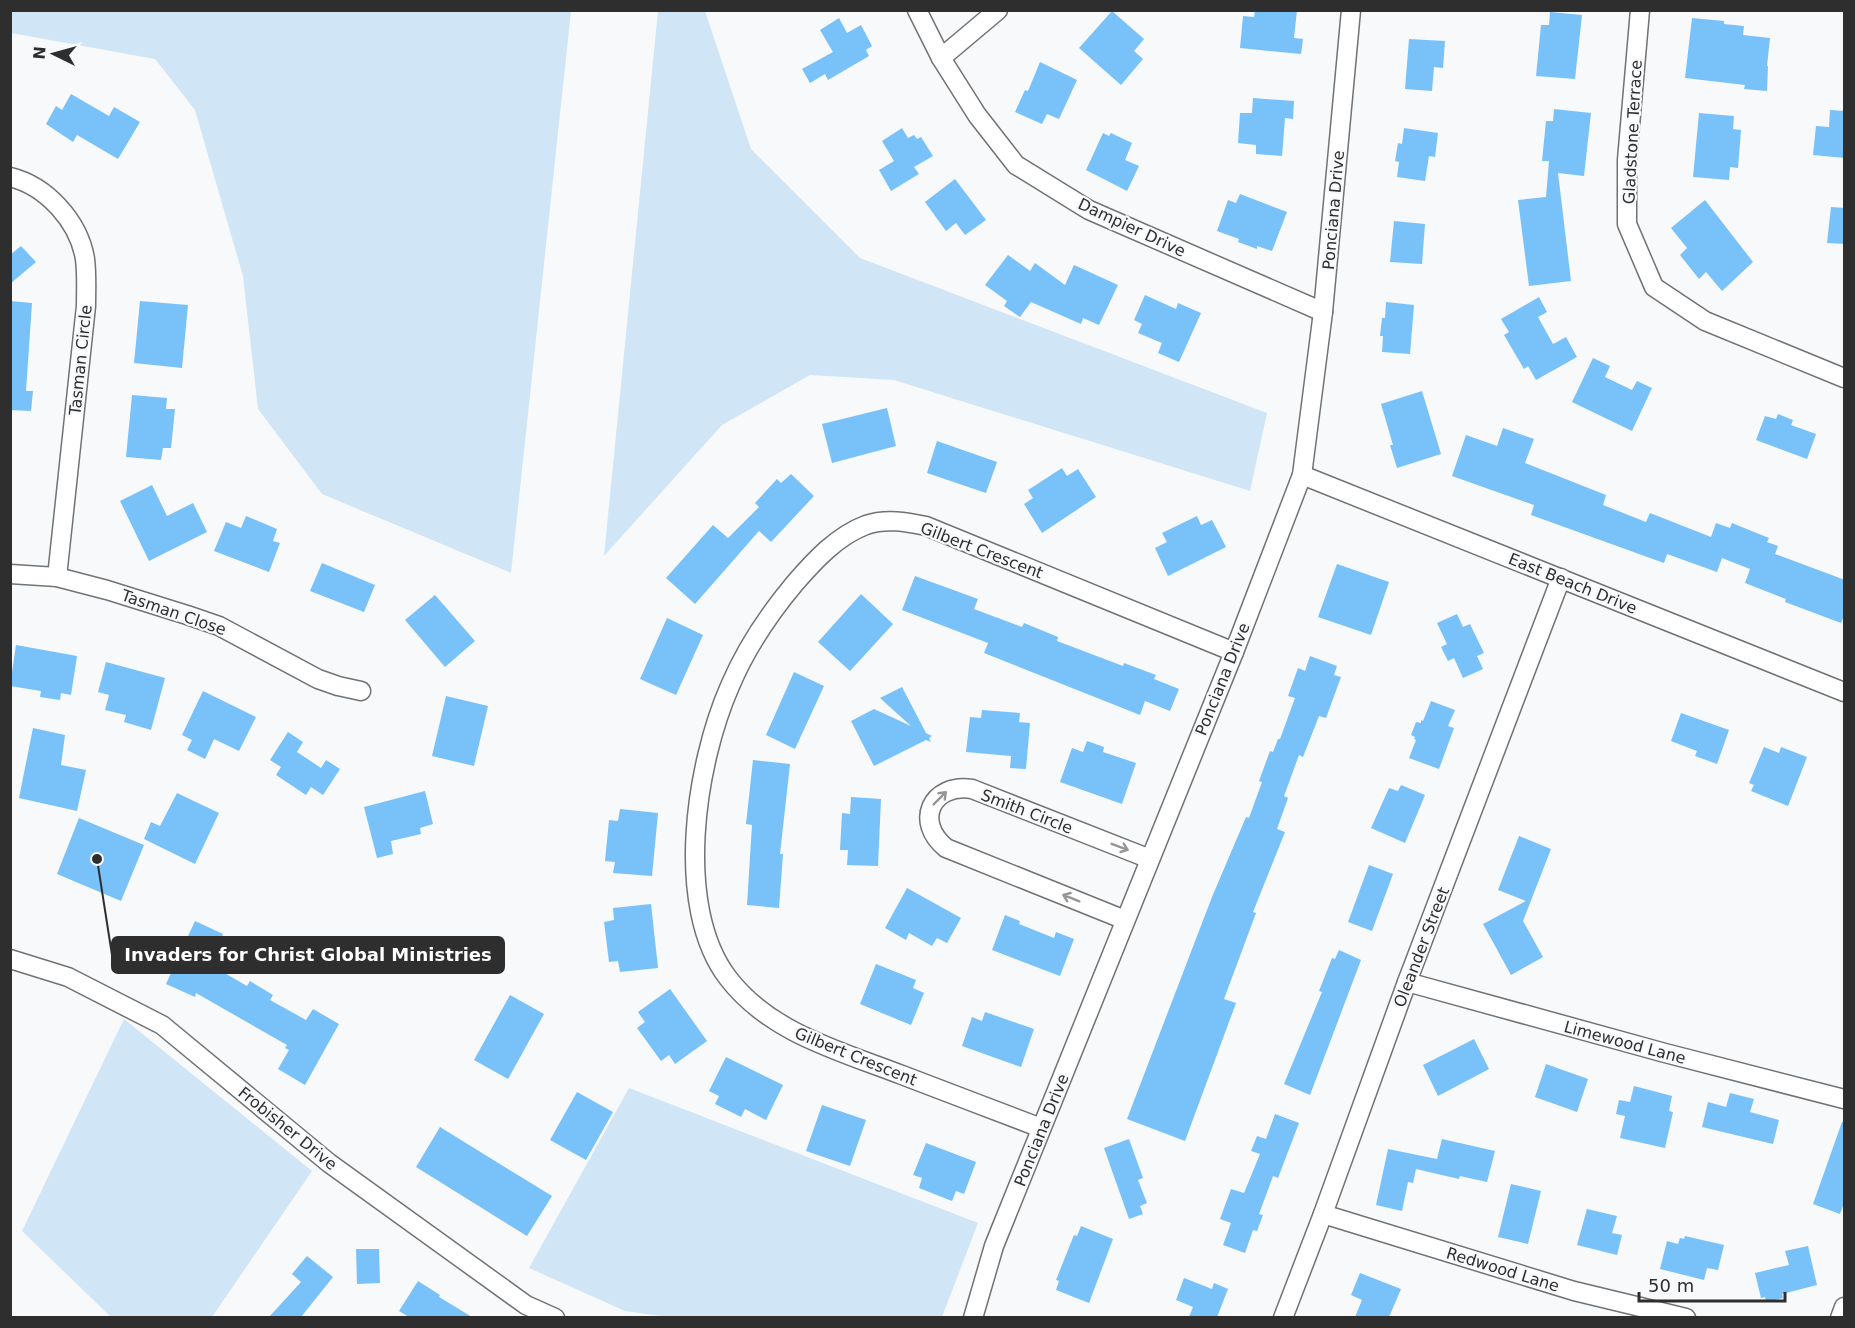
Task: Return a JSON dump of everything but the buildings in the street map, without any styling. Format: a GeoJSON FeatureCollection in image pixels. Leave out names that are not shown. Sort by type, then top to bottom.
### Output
{"type":"FeatureCollection","features":[{"type":"Feature","properties":{"kind":"street","name":"Dampier Drive"},"geometry":{"type":"LineString","coordinates":[[917,10],[941,58],[977,115],[1016,165],[1089,210],[1323,312]]}},
{"type":"Feature","properties":{"kind":"street"},"geometry":{"type":"LineString","coordinates":[[941,58],[998,10]]}},
{"type":"Feature","properties":{"kind":"street","name":"Ponciana Drive"},"geometry":{"type":"LineString","coordinates":[[973,1317],[994,1246],[1234,652],[1302,475],[1323,312],[1351,10]]}},
{"type":"Feature","properties":{"kind":"street","name":"Gladstone Terrace"},"geometry":{"type":"LineString","coordinates":[[1640,10],[1627,160],[1627,224],[1654,287],[1705,321],[1845,378]]}},
{"type":"Feature","properties":{"kind":"street","name":"Tasman Circle"},"geometry":{"type":"LineString","coordinates":[[10,177],[34,185],[52,200],[78,238],[85,257],[86,306],[57,577]]}},
{"type":"Feature","properties":{"kind":"street","name":"East Beach Drive"},"geometry":{"type":"LineString","coordinates":[[1302,475],[1845,692]]}},
{"type":"Feature","properties":{"kind":"street","name":"Gilbert Crescent"},"geometry":{"type":"LineString","coordinates":[[1041,1128],[792,1032],[747,999],[729,978],[715,958],[704,929],[698,903],[695,872],[704,767],[730,686],[761,628],[780,601],[821,554],[846,534],[868,524],[894,521],[926,526],[1234,652]]}},
{"type":"Feature","properties":{"kind":"street","name":"Tasman Close"},"geometry":{"type":"LineString","coordinates":[[10,574],[57,577],[107,590],[219,626],[307,674],[338,687],[361,691]]}},
{"type":"Feature","properties":{"kind":"street","name":"Oleander Street"},"geometry":{"type":"LineString","coordinates":[[1283,1317],[1407,982],[1561,578]]}},
{"type":"Feature","properties":{"kind":"street","name":"Smith Circle"},"geometry":{"type":"LineString","coordinates":[[1125,920],[946,848],[936,840],[931,832],[929,818],[931,808],[937,798],[947,791],[959,787],[972,789],[1150,859]]}},
{"type":"Feature","properties":{"kind":"street","name":"Frobisher Drive"},"geometry":{"type":"LineString","coordinates":[[10,959],[68,977],[162,1024],[329,1163],[522,1311],[555,1317]]}},
{"type":"Feature","properties":{"kind":"street","name":"Limewood Lane"},"geometry":{"type":"LineString","coordinates":[[1407,982],[1665,1053],[1845,1099]]}},
{"type":"Feature","properties":{"kind":"street","name":"Redwood Lane"},"geometry":{"type":"LineString","coordinates":[[1323,1214],[1574,1291],[1686,1317]]}},
{"type":"Feature","properties":{"kind":"street"},"geometry":{"type":"LineString","coordinates":[[1840,1317],[1845,1306]]}},
{"type":"Feature","properties":{"kind":"shaded area"},"geometry":{"type":"Polygon","coordinates":[[[10,11],[571,11],[511,573],[322,494],[258,409],[243,276],[195,110],[155,59],[11,33],[10,11]]]}},
{"type":"Feature","properties":{"kind":"shaded area"},"geometry":{"type":"Polygon","coordinates":[[[658,11],[705,11],[751,149],[860,258],[1267,413],[1250,491],[894,380],[810,375],[722,425],[604,556],[658,11]]]}},
{"type":"Feature","properties":{"kind":"shaded area"},"geometry":{"type":"Polygon","coordinates":[[[124,1019],[312,1171],[212,1317],[111,1317],[22,1231],[124,1019]]]}},
{"type":"Feature","properties":{"kind":"shaded area"},"geometry":{"type":"Polygon","coordinates":[[[629,1088],[978,1223],[942,1317],[668,1317],[625,1311],[529,1268],[629,1088]]]}},
{"type":"Feature","properties":{"kind":"place","name":"Invaders for Christ Global Ministries"},"geometry":{"type":"Point","coordinates":[97,859]}}]}
